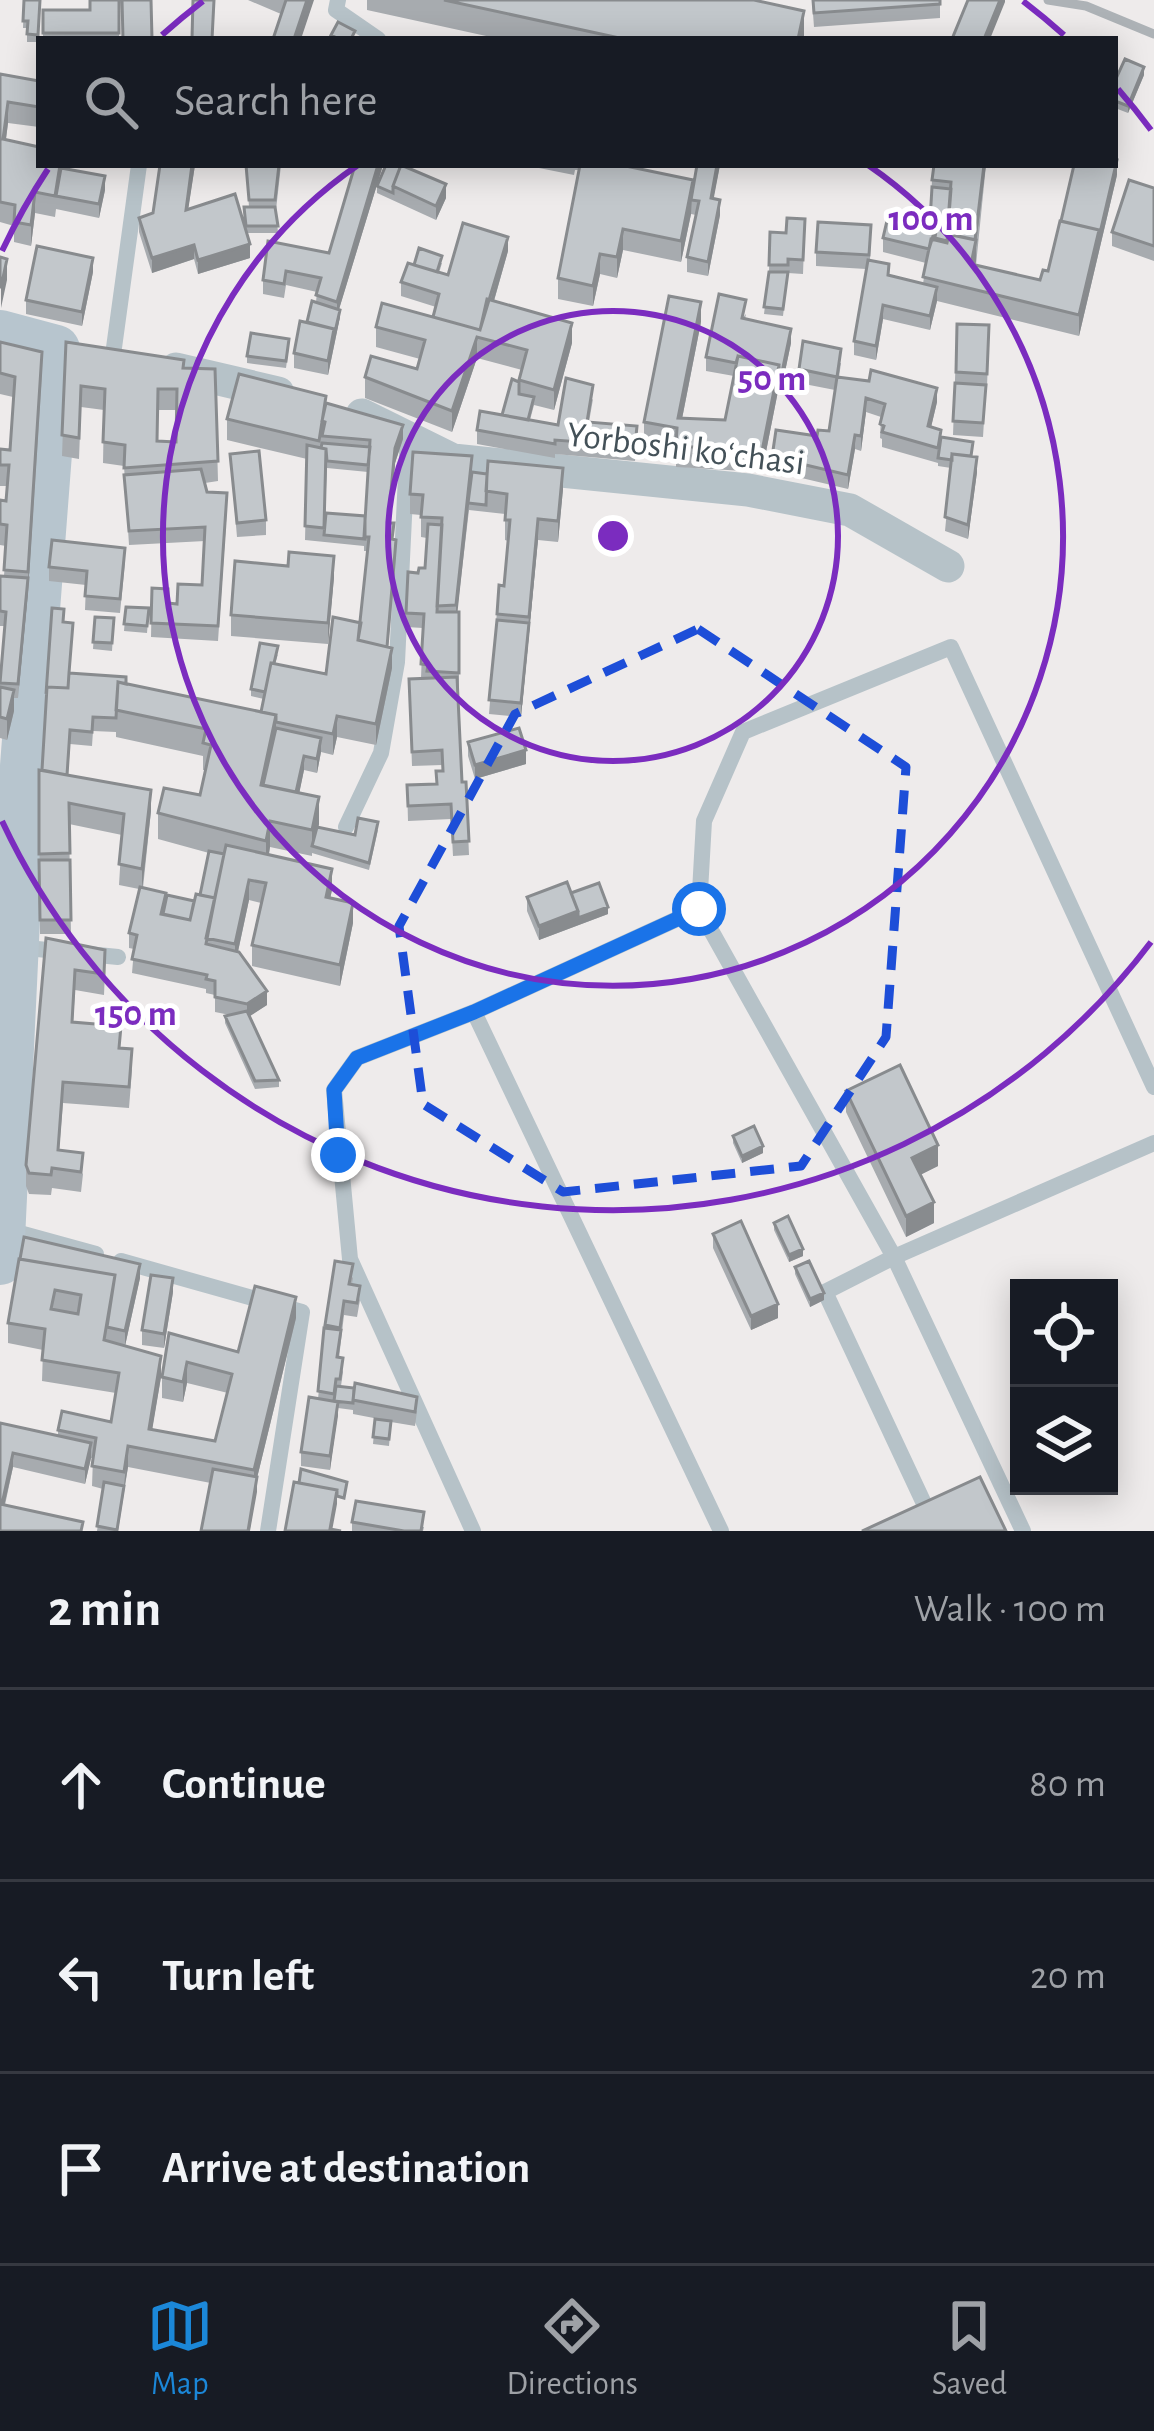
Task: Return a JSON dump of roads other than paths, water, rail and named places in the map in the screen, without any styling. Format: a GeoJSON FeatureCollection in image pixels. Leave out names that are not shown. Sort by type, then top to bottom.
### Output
{"type":"FeatureCollection","features":[{"type":"Feature","properties":{"kind":"main road"},"geometry":{"type":"LineString","coordinates":[[0,334],[56,349],[11,788],[16,947],[2,1245]]}},
{"type":"Feature","properties":{"kind":"street","name":"Yorboshi koʻchasi"},"geometry":{"type":"LineString","coordinates":[[56,349],[113,355],[317,402],[408,434],[453,460],[748,490],[850,510],[948,566]]}},
{"type":"Feature","properties":{"kind":"lane"},"geometry":{"type":"LineString","coordinates":[[338,0],[336,10],[374,36]]}},
{"type":"Feature","properties":{"kind":"lane"},"geometry":{"type":"LineString","coordinates":[[113,355],[139,168]]}},
{"type":"Feature","properties":{"kind":"lane"},"geometry":{"type":"LineString","coordinates":[[346,827],[381,753],[397,662],[408,434]]}},
{"type":"Feature","properties":{"kind":"lane"},"geometry":{"type":"LineString","coordinates":[[1023,1531],[894,1257],[699,909],[704,821],[743,732],[951,647],[1154,1087]]}},
{"type":"Feature","properties":{"kind":"lane"},"geometry":{"type":"LineString","coordinates":[[473,1531],[350,1259],[334,1090],[357,1058],[474,1012],[699,909]]}},
{"type":"Feature","properties":{"kind":"lane"},"geometry":{"type":"LineString","coordinates":[[16,947],[118,957]]}},
{"type":"Feature","properties":{"kind":"lane"},"geometry":{"type":"LineString","coordinates":[[474,1012],[722,1531]]}},
{"type":"Feature","properties":{"kind":"lane"},"geometry":{"type":"LineString","coordinates":[[887,1531],[928,1512],[825,1292],[1154,1143]]}},
{"type":"Feature","properties":{"kind":"lane"},"geometry":{"type":"LineString","coordinates":[[2,1245],[302,1312],[268,1531]]}},
{"type":"Feature","properties":{"kind":"railway"},"geometry":{"type":"LineString","coordinates":[[1048,0],[1086,6],[1154,34]]}}]}
